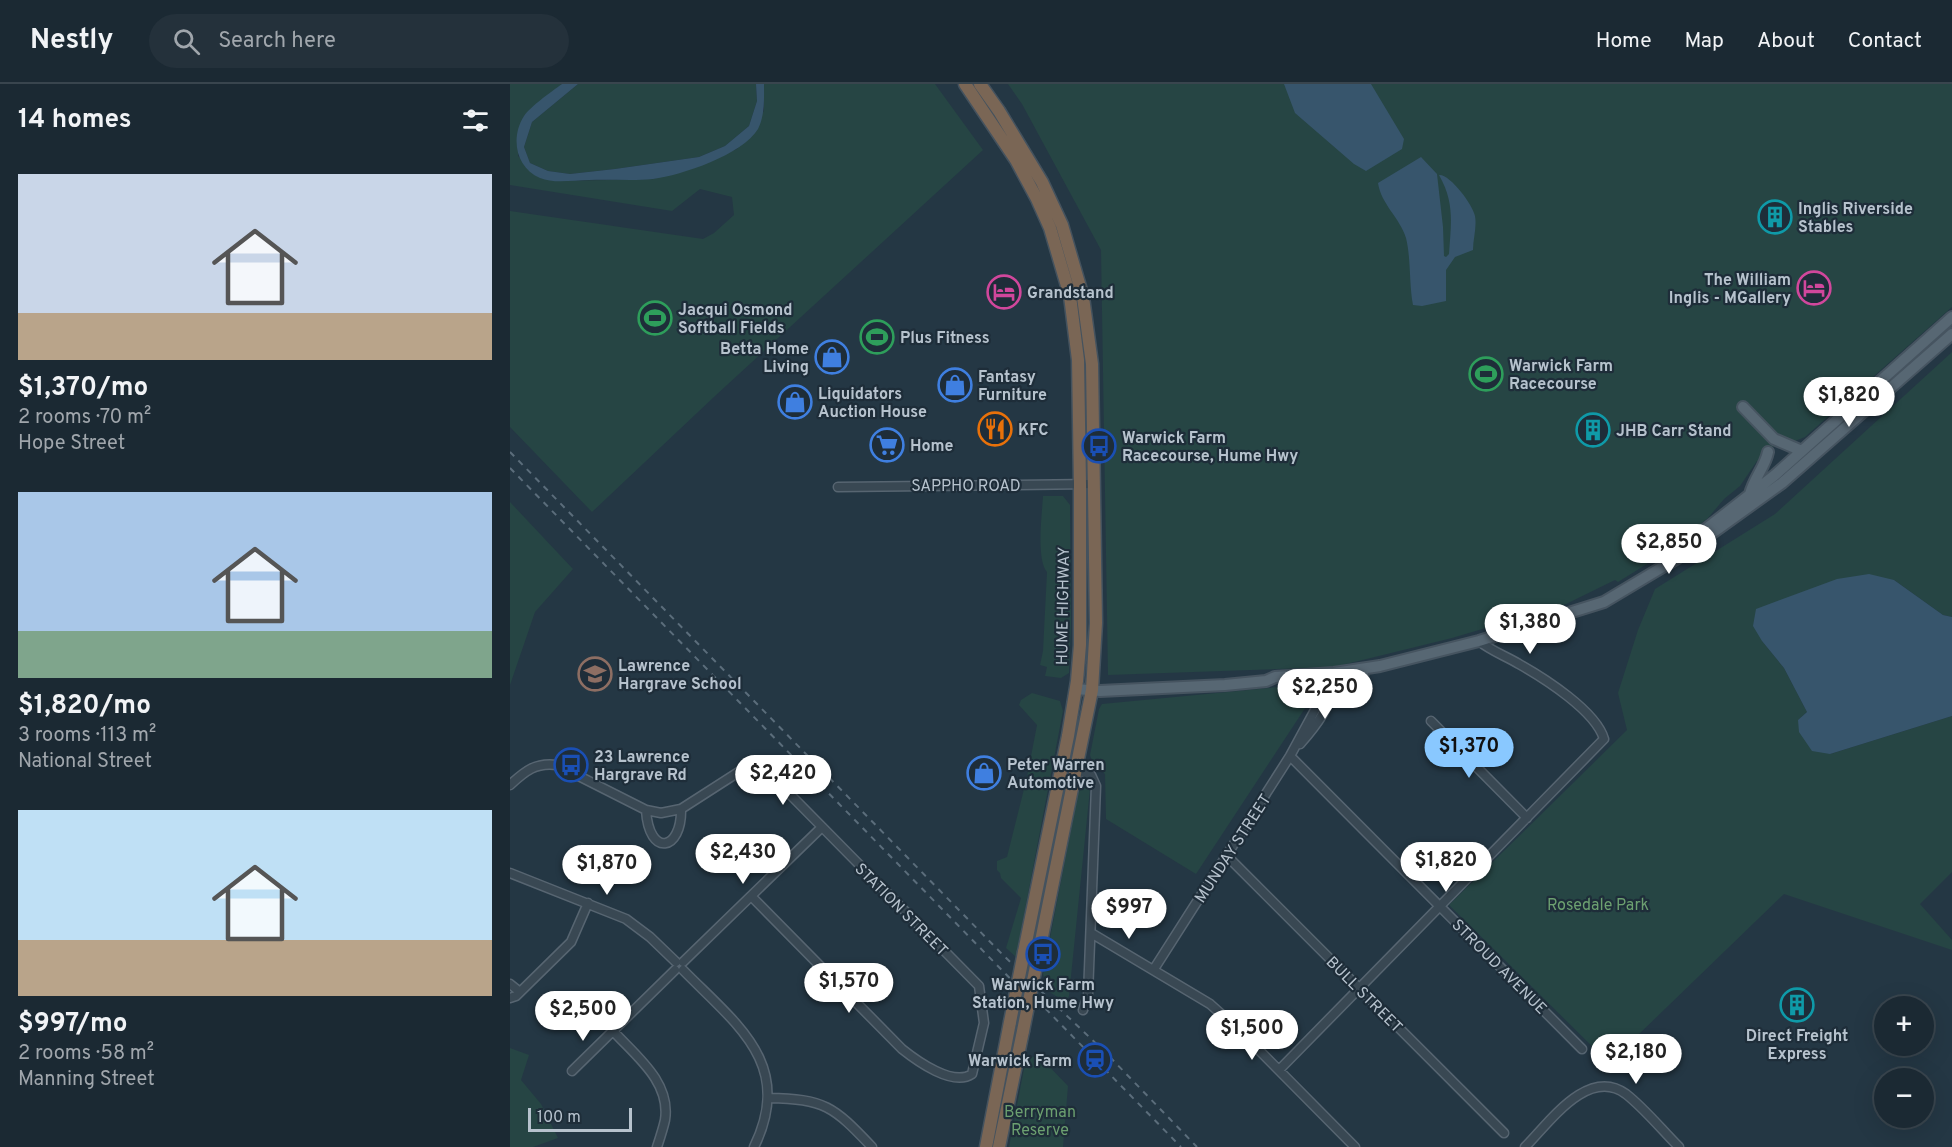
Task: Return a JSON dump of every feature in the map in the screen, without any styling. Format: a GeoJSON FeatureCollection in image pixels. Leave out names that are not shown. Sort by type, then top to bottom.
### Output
{"type":"FeatureCollection","features":[{"type":"Feature","properties":{"kind":"highway","name":"HUME HIGHWAY"},"geometry":{"type":"LineString","coordinates":[[965,84],[994,114],[1042,182],[1062,225],[1083,297],[1092,364],[1096,623],[1092,690],[999,1147]]}},
{"type":"Feature","properties":{"kind":"highway","name":"HUME HIGHWAY"},"geometry":{"type":"LineString","coordinates":[[980,84],[1050,228],[1064,273],[1076,333],[1080,484],[1080,645],[1076,689],[986,1147]]}},
{"type":"Feature","properties":{"kind":"main road"},"geometry":{"type":"LineString","coordinates":[[1076,689],[1334,677],[1479,641],[1595,603],[1660,563],[1750,495],[1952,317]]}},
{"type":"Feature","properties":{"kind":"main road"},"geometry":{"type":"LineString","coordinates":[[1595,603],[1604,602],[1676,560],[1755,504],[1804,465],[1952,334]]}},
{"type":"Feature","properties":{"kind":"main road"},"geometry":{"type":"LineString","coordinates":[[1743,407],[1774,439],[1802,451]]}},
{"type":"Feature","properties":{"kind":"main road"},"geometry":{"type":"LineString","coordinates":[[1750,495],[1768,452]]}},
{"type":"Feature","properties":{"kind":"street","name":"SAPPHO ROAD"},"geometry":{"type":"LineString","coordinates":[[838,487],[1094,484]]}},
{"type":"Feature","properties":{"kind":"street"},"geometry":{"type":"LineString","coordinates":[[1279,1070],[1604,739],[1601,728],[1587,713],[1549,682],[1479,641]]}},
{"type":"Feature","properties":{"kind":"street","name":"MUNDAY STREET"},"geometry":{"type":"LineString","coordinates":[[1290,756],[1309,734],[1328,704],[1334,690],[1334,677]]}},
{"type":"Feature","properties":{"kind":"street","name":"MUNDAY STREET"},"geometry":{"type":"LineString","coordinates":[[1154,969],[1290,756],[1317,709],[1321,699],[1322,678]]}},
{"type":"Feature","properties":{"kind":"street"},"geometry":{"type":"LineString","coordinates":[[1431,721],[1527,818]]}},
{"type":"Feature","properties":{"kind":"street","name":"STROUD AVENUE"},"geometry":{"type":"LineString","coordinates":[[1290,756],[1582,1049]]}},
{"type":"Feature","properties":{"kind":"street"},"geometry":{"type":"LineString","coordinates":[[510,785],[531,768],[544,764],[557,765],[646,810],[661,813],[681,809],[681,821],[677,834],[666,842],[658,842],[652,836],[646,810]]}},
{"type":"Feature","properties":{"kind":"street","name":"STATION STREET"},"geometry":{"type":"LineString","coordinates":[[681,809],[752,764],[760,765],[979,987],[984,1023],[974,1070],[969,1076],[963,1078],[945,1075],[916,1060],[902,1049],[751,896]]}},
{"type":"Feature","properties":{"kind":"street"},"geometry":{"type":"LineString","coordinates":[[1075,770],[1091,775],[1096,786],[1088,995],[1083,1010]]}},
{"type":"Feature","properties":{"kind":"street"},"geometry":{"type":"LineString","coordinates":[[572,1071],[822,827]]}},
{"type":"Feature","properties":{"kind":"street","name":"BULL STREET"},"geometry":{"type":"LineString","coordinates":[[1226,855],[1504,1133]]}},
{"type":"Feature","properties":{"kind":"street"},"geometry":{"type":"LineString","coordinates":[[510,873],[633,923],[680,966],[752,1043],[764,1068],[768,1098],[765,1123],[754,1147]]}},
{"type":"Feature","properties":{"kind":"street"},"geometry":{"type":"LineString","coordinates":[[510,998],[520,992],[571,942],[588,903]]}},
{"type":"Feature","properties":{"kind":"street"},"geometry":{"type":"LineString","coordinates":[[1091,933],[1210,1004],[1239,1030],[1355,1147]]}},
{"type":"Feature","properties":{"kind":"street"},"geometry":{"type":"LineString","coordinates":[[510,984],[520,992]]}},
{"type":"Feature","properties":{"kind":"street"},"geometry":{"type":"LineString","coordinates":[[613,1031],[649,1069],[663,1092],[665,1121],[657,1147]]}},
{"type":"Feature","properties":{"kind":"street"},"geometry":{"type":"LineString","coordinates":[[1525,1147],[1575,1097],[1592,1087],[1602,1086],[1619,1090],[1634,1101],[1679,1147]]}},
{"type":"Feature","properties":{"kind":"street"},"geometry":{"type":"LineString","coordinates":[[768,1098],[794,1099],[823,1104],[838,1114],[872,1147]]}},
{"type":"Feature","properties":{"kind":"green space","name":"Jacqui Osmond Softball Fields"},"geometry":{"type":"Polygon","coordinates":[[[510,84],[562,84],[524,116],[518,156],[541,178],[559,181],[653,179],[737,149],[764,111],[764,84],[935,84],[983,150],[592,512],[510,427],[510,211],[703,239],[714,233],[734,215],[732,197],[700,189],[672,211],[510,185],[510,84]]]}},
{"type":"Feature","properties":{"kind":"green space"},"geometry":{"type":"Polygon","coordinates":[[[578,84],[756,84],[757,101],[749,126],[725,146],[699,157],[570,174],[548,171],[530,163],[524,147],[532,122],[578,84]]]}},
{"type":"Feature","properties":{"kind":"green space","name":"Warwick Farm Racecourse"},"geometry":{"type":"Polygon","coordinates":[[[1008,84],[1952,84],[1952,307],[1805,437],[1795,441],[1782,440],[1761,456],[1761,461],[1757,461],[1740,486],[1724,499],[1708,518],[1672,547],[1647,561],[1647,564],[1618,582],[1615,580],[1566,604],[1452,638],[1334,667],[1108,675],[1101,250],[1022,104],[1008,84]]]}},
{"type":"Feature","properties":{"kind":"green space","name":"Rosedale Park"},"geometry":{"type":"Polygon","coordinates":[[[1952,352],[1952,617],[1943,615],[1894,580],[1762,641],[1784,668],[1807,712],[1798,720],[1830,754],[1952,716],[1952,872],[1920,904],[1952,940],[1952,950],[1784,894],[1609,1063],[1449,905],[1627,730],[1618,693],[1638,630],[1655,589],[1775,514],[1952,352]]]}},
{"type":"Feature","properties":{"kind":"green space"},"geometry":{"type":"Polygon","coordinates":[[[1043,496],[1063,496],[1070,505],[1069,673],[1061,678],[1045,676],[1047,667],[1040,665],[1043,651],[1047,572],[1041,547],[1043,496]]]}},
{"type":"Feature","properties":{"kind":"green space"},"geometry":{"type":"Polygon","coordinates":[[[510,502],[573,569],[535,612],[510,685],[510,502]]]}},
{"type":"Feature","properties":{"kind":"green space"},"geometry":{"type":"Polygon","coordinates":[[[1310,684],[1315,693],[1196,874],[1106,819],[1105,774],[1092,761],[1090,755],[1102,704],[1310,684]]]}},
{"type":"Feature","properties":{"kind":"green space"},"geometry":{"type":"Polygon","coordinates":[[[1032,693],[1060,701],[1063,711],[1016,957],[1006,948],[1021,898],[1001,878],[997,870],[997,861],[1007,857],[1027,777],[1037,725],[1019,705],[1021,700],[1032,693]]]}},
{"type":"Feature","properties":{"kind":"green space"},"geometry":{"type":"Polygon","coordinates":[[[1083,787],[1090,789],[1069,996],[1065,1002],[1048,991],[1043,974],[1078,793],[1083,787]]]}},
{"type":"Feature","properties":{"kind":"green space"},"geometry":{"type":"Polygon","coordinates":[[[510,1048],[529,1055],[521,1080],[541,1104],[558,1138],[533,1147],[510,1147],[510,1048]]]}},
{"type":"Feature","properties":{"kind":"green space","name":"Berryman Reserve"},"geometry":{"type":"Polygon","coordinates":[[[1039,1056],[1068,1086],[1063,1147],[1009,1147],[1026,1058],[1039,1056]]]}},
{"type":"Feature","properties":{"kind":"water"},"geometry":{"type":"Polygon","coordinates":[[[562,84],[578,84],[532,122],[524,147],[530,163],[548,171],[570,174],[699,157],[725,146],[749,126],[757,101],[756,84],[764,84],[763,113],[758,129],[739,147],[695,168],[653,179],[551,181],[540,178],[525,167],[518,151],[517,134],[527,112],[562,84]]]}},
{"type":"Feature","properties":{"kind":"water"},"geometry":{"type":"Polygon","coordinates":[[[1284,84],[1371,84],[1404,139],[1402,149],[1366,171],[1354,164],[1295,113],[1284,84]]]}},
{"type":"Feature","properties":{"kind":"water"},"geometry":{"type":"Polygon","coordinates":[[[1421,157],[1437,174],[1444,256],[1449,254],[1451,214],[1448,195],[1439,175],[1449,179],[1466,198],[1475,216],[1476,224],[1473,250],[1455,257],[1446,270],[1446,301],[1422,306],[1413,305],[1406,238],[1383,198],[1378,183],[1421,157]]]}},
{"type":"Feature","properties":{"kind":"water"},"geometry":{"type":"Polygon","coordinates":[[[1869,574],[1894,580],[1943,615],[1952,617],[1952,716],[1830,754],[1812,751],[1799,732],[1798,720],[1807,712],[1784,668],[1753,626],[1756,609],[1837,579],[1869,574]]]}},
{"type":"Feature","properties":{"kind":"railway"},"geometry":{"type":"LineString","coordinates":[[510,452],[1004,956],[1105,1052],[1197,1147]]}},
{"type":"Feature","properties":{"kind":"railway"},"geometry":{"type":"LineString","coordinates":[[510,468],[1039,1008]]}},
{"type":"Feature","properties":{"kind":"railway"},"geometry":{"type":"LineString","coordinates":[[1037,1000],[1181,1147]]}},
{"type":"Feature","properties":{"kind":"place","name":"Inglis Riverside Stables"},"geometry":{"type":"Point","coordinates":[1775,217]}},
{"type":"Feature","properties":{"kind":"place","name":"The William Inglis - MGallery"},"geometry":{"type":"Point","coordinates":[1814,288]}},
{"type":"Feature","properties":{"kind":"place","name":"Grandstand"},"geometry":{"type":"Point","coordinates":[1004,292]}},
{"type":"Feature","properties":{"kind":"place","name":"Jacqui Osmond Softball Fields"},"geometry":{"type":"Point","coordinates":[655,318]}},
{"type":"Feature","properties":{"kind":"place","name":"Plus Fitness"},"geometry":{"type":"Point","coordinates":[877,337]}},
{"type":"Feature","properties":{"kind":"place","name":"Betta Home Living"},"geometry":{"type":"Point","coordinates":[832,357]}},
{"type":"Feature","properties":{"kind":"place","name":"Warwick Farm Racecourse"},"geometry":{"type":"Point","coordinates":[1486,374]}},
{"type":"Feature","properties":{"kind":"place","name":"Fantasy Furniture"},"geometry":{"type":"Point","coordinates":[955,385]}},
{"type":"Feature","properties":{"kind":"place","name":"Liquidators Auction House"},"geometry":{"type":"Point","coordinates":[795,402]}},
{"type":"Feature","properties":{"kind":"place","name":"KFC"},"geometry":{"type":"Point","coordinates":[995,429]}},
{"type":"Feature","properties":{"kind":"place","name":"JHB Carr Stand"},"geometry":{"type":"Point","coordinates":[1593,430]}},
{"type":"Feature","properties":{"kind":"place","name":"Home"},"geometry":{"type":"Point","coordinates":[887,445]}},
{"type":"Feature","properties":{"kind":"place","name":"Warwick Farm Racecourse, Hume Hwy"},"geometry":{"type":"Point","coordinates":[1099,446]}},
{"type":"Feature","properties":{"kind":"place","name":"Lawrence Hargrave School"},"geometry":{"type":"Point","coordinates":[595,674]}},
{"type":"Feature","properties":{"kind":"place","name":"23 Lawrence Hargrave Rd"},"geometry":{"type":"Point","coordinates":[571,765]}},
{"type":"Feature","properties":{"kind":"place","name":"Peter Warren Automotive"},"geometry":{"type":"Point","coordinates":[984,773]}},
{"type":"Feature","properties":{"kind":"place","name":"Warwick Farm Station, Hume Hwy"},"geometry":{"type":"Point","coordinates":[1043,954]}},
{"type":"Feature","properties":{"kind":"place","name":"Direct Freight Express"},"geometry":{"type":"Point","coordinates":[1797,1005]}},
{"type":"Feature","properties":{"kind":"place","name":"Warwick Farm"},"geometry":{"type":"Point","coordinates":[1095,1060]}}]}
